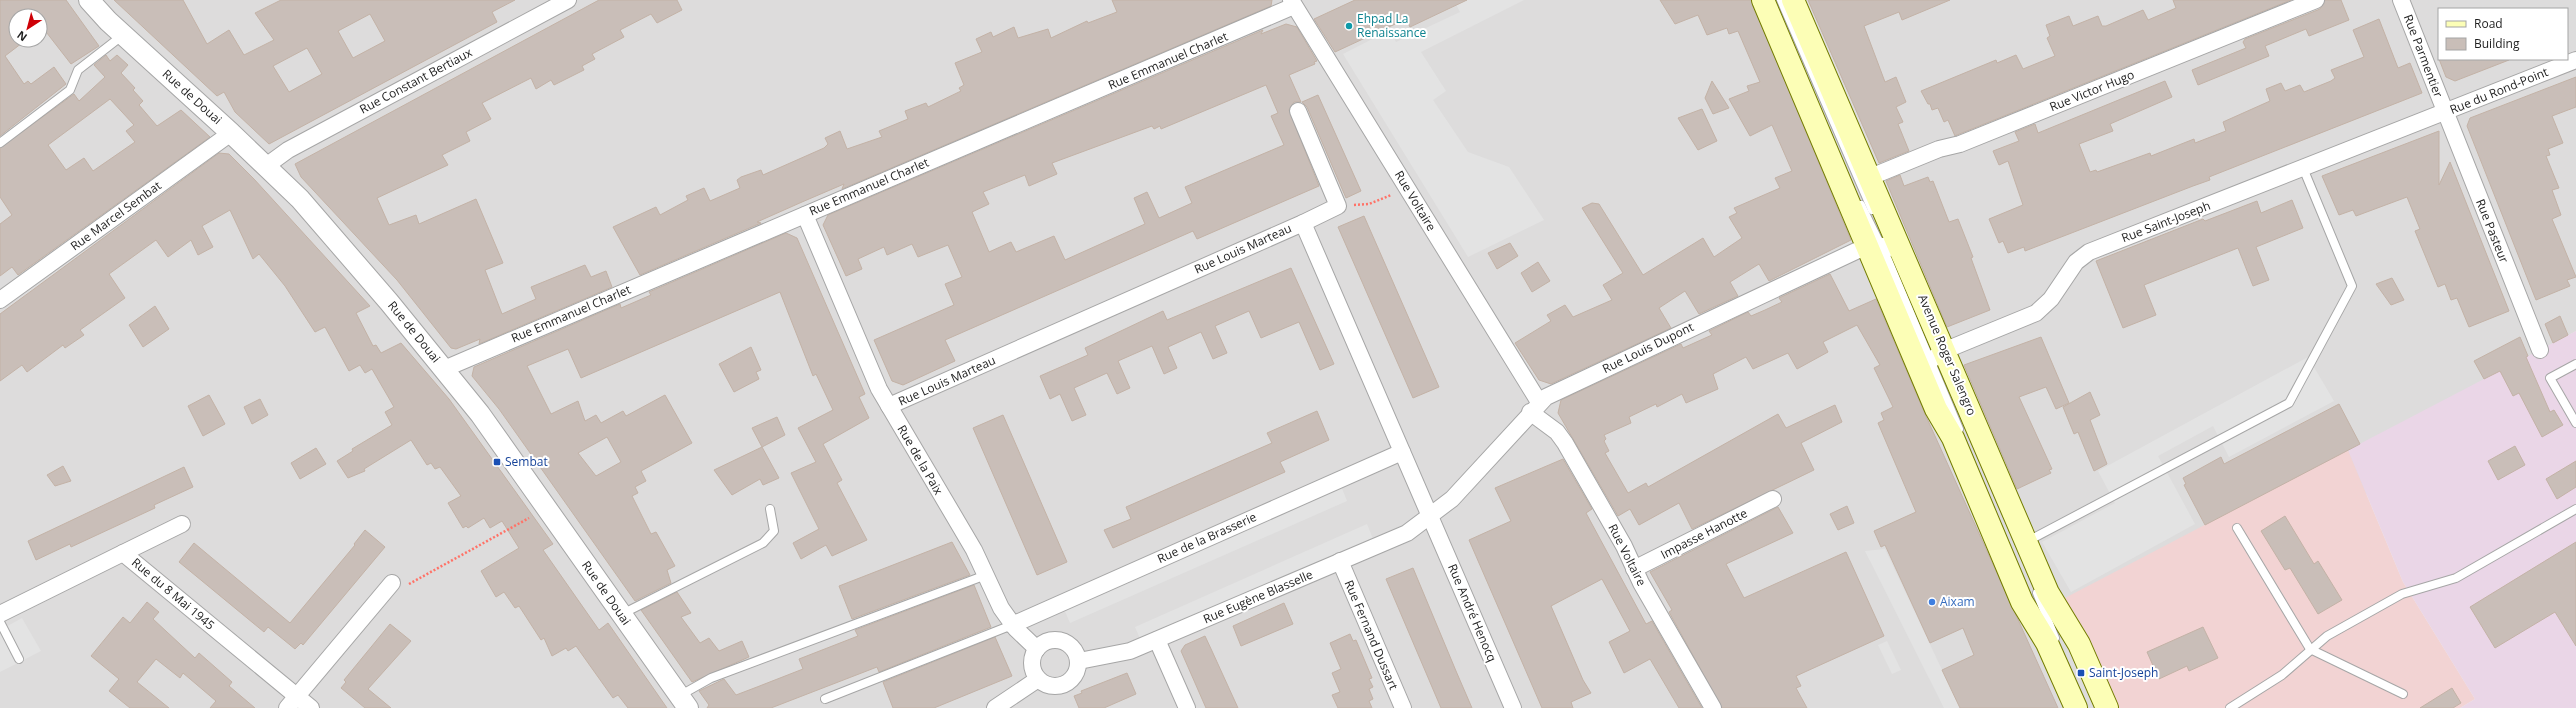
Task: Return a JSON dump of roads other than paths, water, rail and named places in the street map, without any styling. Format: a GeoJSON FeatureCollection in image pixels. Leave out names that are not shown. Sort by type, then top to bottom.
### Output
{"type":"FeatureCollection","features":[{"type":"Feature","properties":{"kind":"main road","name":"Avenue Roger Salengro"},"geometry":{"type":"LineString","coordinates":[[1763,0],[1886,248],[1933,360],[1936,409],[1953,438],[2022,602],[2052,644],[2076,708]]}},
{"type":"Feature","properties":{"kind":"main road","name":"Avenue Roger Salengro"},"geometry":{"type":"LineString","coordinates":[[1793,0],[1868,178],[1886,248],[1933,360],[2026,542],[2051,598],[2079,644],[2107,708]]}},
{"type":"Feature","properties":{"kind":"street","name":"Rue de Douai"},"geometry":{"type":"LineString","coordinates":[[89,0],[123,35],[266,166],[326,228],[480,414],[684,702]]}},
{"type":"Feature","properties":{"kind":"street","name":"Rue Constant Bertiaux"},"geometry":{"type":"LineString","coordinates":[[266,166],[288,150],[568,0]]}},
{"type":"Feature","properties":{"kind":"street","name":"Rue Victor Hugo"},"geometry":{"type":"LineString","coordinates":[[1868,178],[1939,149],[1960,144],[2316,0]]}},
{"type":"Feature","properties":{"kind":"street","name":"Rue Parmentier"},"geometry":{"type":"LineString","coordinates":[[2401,0],[2445,113]]}},
{"type":"Feature","properties":{"kind":"street","name":"Rue Voltaire"},"geometry":{"type":"LineString","coordinates":[[1293,3],[1406,188],[1535,407],[1566,443],[1634,569],[1713,708]]}},
{"type":"Feature","properties":{"kind":"street","name":"Rue Emmanuel Charlet"},"geometry":{"type":"LineString","coordinates":[[444,369],[805,215],[1293,3]]}},
{"type":"Feature","properties":{"kind":"street","name":"Rue du Rond-Point"},"geometry":{"type":"LineString","coordinates":[[2445,113],[2576,60]]}},
{"type":"Feature","properties":{"kind":"street"},"geometry":{"type":"LineString","coordinates":[[1298,111],[1338,206],[1303,223]]}},
{"type":"Feature","properties":{"kind":"street","name":"Rue Saint-Joseph"},"geometry":{"type":"LineString","coordinates":[[1933,360],[2036,313],[2051,299],[2076,262],[2088,252],[2445,113]]}},
{"type":"Feature","properties":{"kind":"street","name":"Rue Pasteur"},"geometry":{"type":"LineString","coordinates":[[2445,113],[2540,350]]}},
{"type":"Feature","properties":{"kind":"street","name":"Rue Marcel Sembat"},"geometry":{"type":"LineString","coordinates":[[0,300],[231,133]]}},
{"type":"Feature","properties":{"kind":"street","name":"Rue de la Paix"},"geometry":{"type":"LineString","coordinates":[[805,215],[874,379],[986,575],[1001,608],[1012,625],[1037,649]]}},
{"type":"Feature","properties":{"kind":"street","name":"Rue Louis Marteau"},"geometry":{"type":"LineString","coordinates":[[889,406],[1303,223],[1431,517]]}},
{"type":"Feature","properties":{"kind":"street","name":"Rue Louis Dupont"},"geometry":{"type":"LineString","coordinates":[[1431,517],[1456,495],[1535,407],[1552,394],[1687,328],[1886,248]]}},
{"type":"Feature","properties":{"kind":"street","name":"Rue de la Brasserie"},"geometry":{"type":"LineString","coordinates":[[1012,625],[1402,452]]}},
{"type":"Feature","properties":{"kind":"street","name":"Impasse Hanotte"},"geometry":{"type":"LineString","coordinates":[[1634,569],[1773,499]]}},
{"type":"Feature","properties":{"kind":"street","name":"Rue Eugène Blasselle"},"geometry":{"type":"LineString","coordinates":[[1079,661],[1122,654],[1157,640],[1408,533],[1431,517]]}},
{"type":"Feature","properties":{"kind":"street","name":"Rue André Henocq"},"geometry":{"type":"LineString","coordinates":[[1431,517],[1513,708]]}},
{"type":"Feature","properties":{"kind":"street"},"geometry":{"type":"LineString","coordinates":[[123,553],[182,524]]}},
{"type":"Feature","properties":{"kind":"street","name":"Rue du 8 Mai 1945"},"geometry":{"type":"LineString","coordinates":[[0,614],[123,553],[292,702],[311,708]]}},
{"type":"Feature","properties":{"kind":"street","name":"Rue Fernand Dussart"},"geometry":{"type":"LineString","coordinates":[[1340,561],[1402,708]]}},
{"type":"Feature","properties":{"kind":"street"},"geometry":{"type":"LineString","coordinates":[[292,702],[392,583]]}},
{"type":"Feature","properties":{"kind":"street"},"geometry":{"type":"LineString","coordinates":[[1157,640],[1187,708]]}},
{"type":"Feature","properties":{"kind":"street"},"geometry":{"type":"LineString","coordinates":[[1046,641],[1062,641],[1075,650],[1079,661],[1075,676],[1063,686],[1047,686],[1038,679],[1032,664],[1037,649],[1046,641]]}},
{"type":"Feature","properties":{"kind":"street"},"geometry":{"type":"LineString","coordinates":[[995,708],[1038,679]]}},
{"type":"Feature","properties":{"kind":"lane"},"geometry":{"type":"LineString","coordinates":[[1773,0],[1848,179],[1886,248]]}},
{"type":"Feature","properties":{"kind":"lane"},"geometry":{"type":"LineString","coordinates":[[1781,0],[1886,248]]}},
{"type":"Feature","properties":{"kind":"lane"},"geometry":{"type":"LineString","coordinates":[[0,143],[70,90],[78,70],[123,35]]}},
{"type":"Feature","properties":{"kind":"lane"},"geometry":{"type":"LineString","coordinates":[[2026,542],[2289,402],[2352,286],[2303,168]]}},
{"type":"Feature","properties":{"kind":"lane"},"geometry":{"type":"LineString","coordinates":[[1933,360],[2033,581],[2052,644]]}},
{"type":"Feature","properties":{"kind":"lane"},"geometry":{"type":"LineString","coordinates":[[2576,364],[2550,378],[2576,423]]}},
{"type":"Feature","properties":{"kind":"lane"},"geometry":{"type":"LineString","coordinates":[[621,614],[763,543],[774,531],[770,509]]}},
{"type":"Feature","properties":{"kind":"lane"},"geometry":{"type":"LineString","coordinates":[[2230,708],[2282,675],[2310,649],[2327,636],[2402,594],[2456,578],[2576,509]]}},
{"type":"Feature","properties":{"kind":"lane"},"geometry":{"type":"LineString","coordinates":[[2237,528],[2310,649],[2403,694]]}},
{"type":"Feature","properties":{"kind":"lane"},"geometry":{"type":"LineString","coordinates":[[684,702],[711,678],[986,575]]}},
{"type":"Feature","properties":{"kind":"lane"},"geometry":{"type":"LineString","coordinates":[[0,622],[18,659]]}},
{"type":"Feature","properties":{"kind":"lane"},"geometry":{"type":"LineString","coordinates":[[825,699],[1012,625]]}},
{"type":"Feature","properties":{"kind":"place","name":"Ehpad La Renaissance"},"geometry":{"type":"Point","coordinates":[1349,26]}},
{"type":"Feature","properties":{"kind":"place","name":"Sembat"},"geometry":{"type":"Point","coordinates":[497,462]}},
{"type":"Feature","properties":{"kind":"place","name":"Aixam"},"geometry":{"type":"Point","coordinates":[1932,602]}},
{"type":"Feature","properties":{"kind":"place","name":"Saint-Joseph"},"geometry":{"type":"Point","coordinates":[2081,673]}}]}
